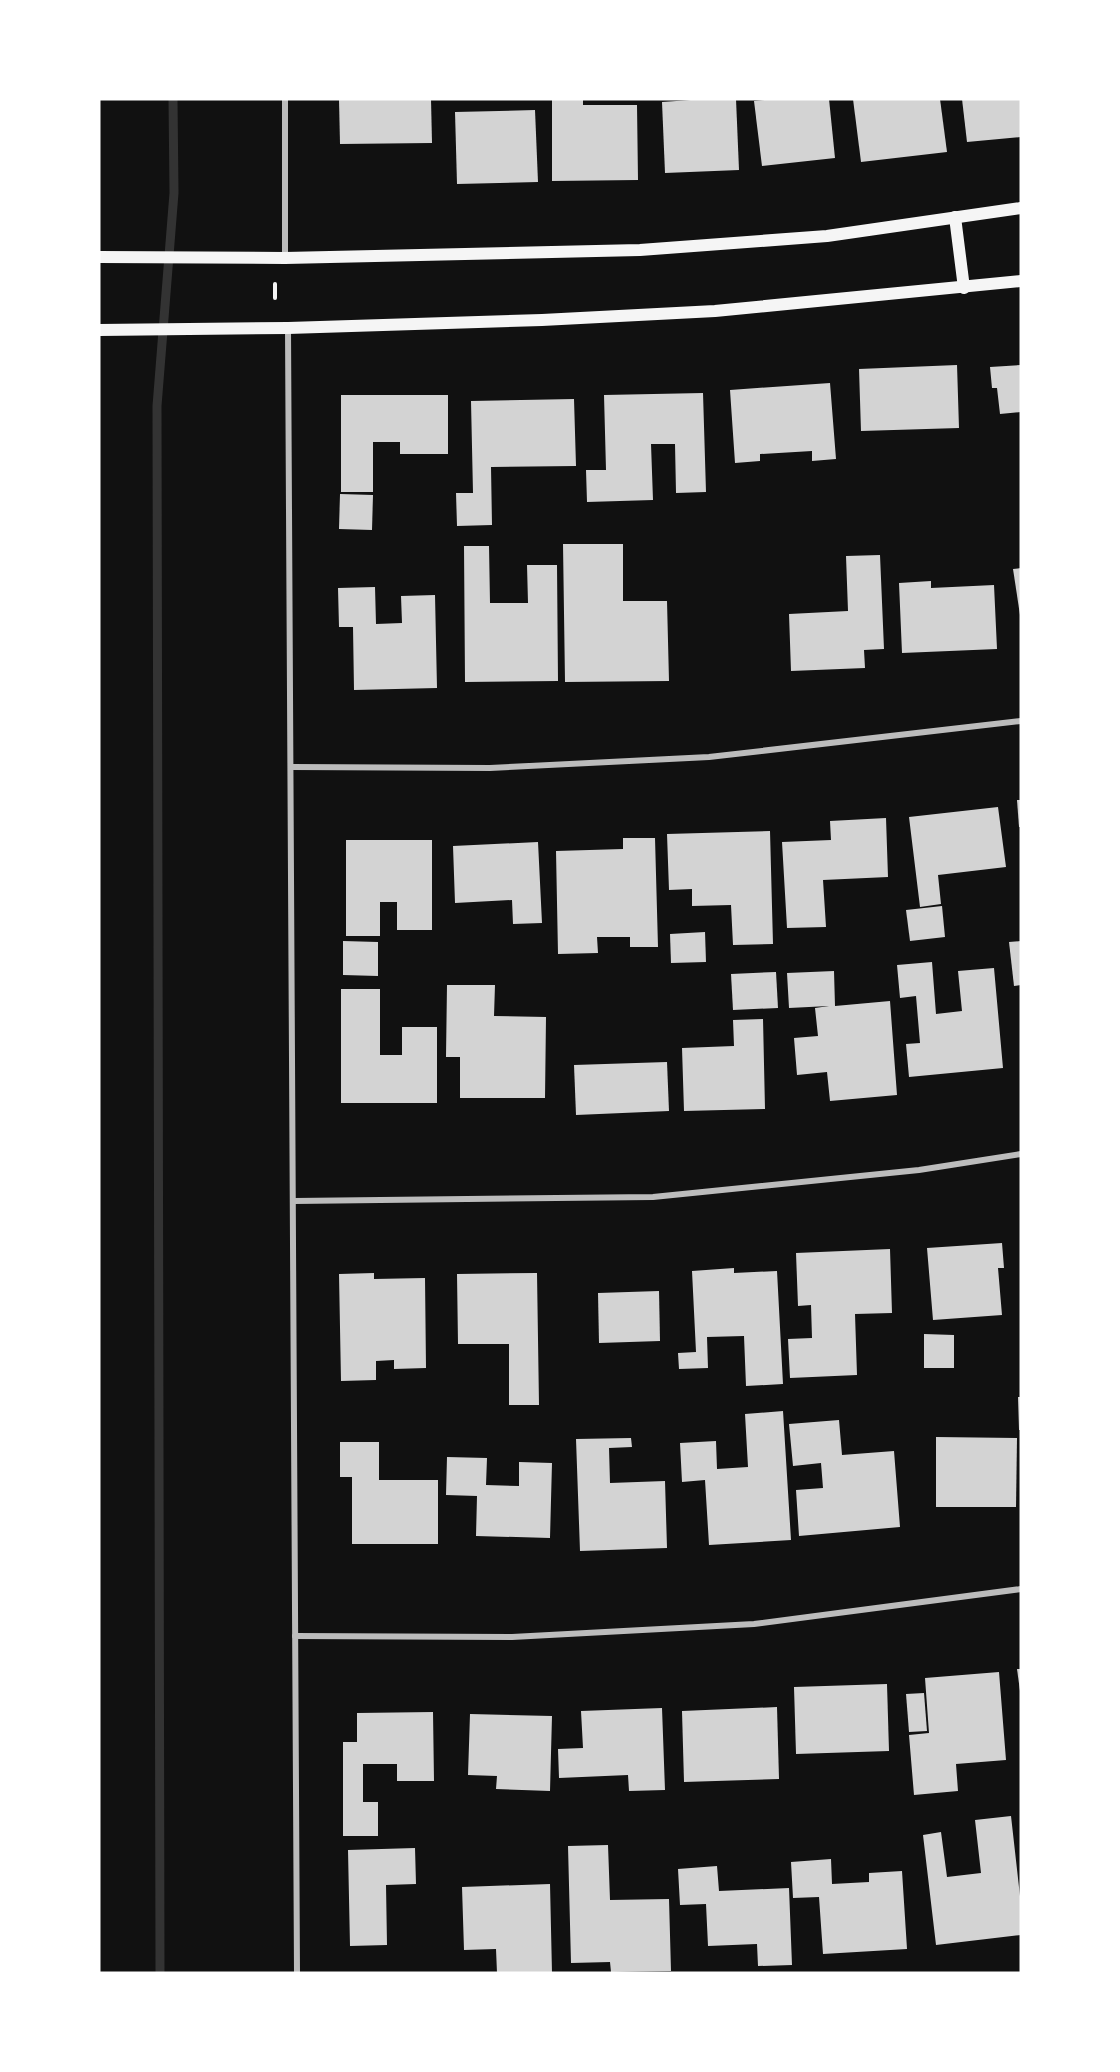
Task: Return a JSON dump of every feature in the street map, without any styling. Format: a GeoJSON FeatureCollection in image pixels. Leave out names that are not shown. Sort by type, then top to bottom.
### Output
{"type":"FeatureCollection","features":[{"type":"Feature","properties":{"kind":"main road"},"geometry":{"type":"LineString","coordinates":[[105,257],[285,258],[640,250],[827,236],[1021,208]]}},
{"type":"Feature","properties":{"kind":"main road"},"geometry":{"type":"LineString","coordinates":[[955,217],[964,288]]}},
{"type":"Feature","properties":{"kind":"main road"},"geometry":{"type":"LineString","coordinates":[[99,330],[288,328],[542,320],[716,311],[1021,281]]}},
{"type":"Feature","properties":{"kind":"street"},"geometry":{"type":"LineString","coordinates":[[285,99],[285,258]]}},
{"type":"Feature","properties":{"kind":"street"},"geometry":{"type":"LineString","coordinates":[[288,328],[297,1973]]}},
{"type":"Feature","properties":{"kind":"street"},"geometry":{"type":"LineString","coordinates":[[292,767],[490,768],[709,758],[1021,721]]}},
{"type":"Feature","properties":{"kind":"street"},"geometry":{"type":"LineString","coordinates":[[294,1201],[653,1197],[919,1170],[1021,1154]]}},
{"type":"Feature","properties":{"kind":"street"},"geometry":{"type":"LineString","coordinates":[[295,1636],[512,1637],[754,1624],[1021,1589]]}},
{"type":"Feature","properties":{"kind":"path"},"geometry":{"type":"LineString","coordinates":[[275,284],[275,298]]}},
{"type":"Feature","properties":{"kind":"building"},"geometry":{"type":"Polygon","coordinates":[[[339,99],[431,99],[432,143],[340,144],[339,99]]]}},
{"type":"Feature","properties":{"kind":"building"},"geometry":{"type":"Polygon","coordinates":[[[552,99],[583,99],[583,105],[637,105],[638,180],[552,181],[552,99]]]}},
{"type":"Feature","properties":{"kind":"building"},"geometry":{"type":"Polygon","coordinates":[[[736,99],[739,170],[665,173],[662,102],[736,99]]]}},
{"type":"Feature","properties":{"kind":"building"},"geometry":{"type":"Polygon","coordinates":[[[829,99],[835,158],[762,166],[754,101],[829,99]]]}},
{"type":"Feature","properties":{"kind":"building"},"geometry":{"type":"Polygon","coordinates":[[[853,99],[940,99],[947,152],[861,162],[853,99]]]}},
{"type":"Feature","properties":{"kind":"building"},"geometry":{"type":"Polygon","coordinates":[[[962,99],[1021,99],[1021,137],[967,142],[962,99]]]}},
{"type":"Feature","properties":{"kind":"building"},"geometry":{"type":"Polygon","coordinates":[[[535,110],[538,182],[457,184],[455,112],[535,110]]]}},
{"type":"Feature","properties":{"kind":"building"},"geometry":{"type":"Polygon","coordinates":[[[957,365],[959,428],[861,431],[859,369],[957,365]]]}},
{"type":"Feature","properties":{"kind":"building"},"geometry":{"type":"Polygon","coordinates":[[[1021,365],[1021,412],[1000,414],[997,388],[992,388],[990,367],[1021,365]]]}},
{"type":"Feature","properties":{"kind":"building"},"geometry":{"type":"Polygon","coordinates":[[[830,383],[836,459],[812,461],[812,451],[760,454],[760,461],[735,463],[730,390],[830,383]]]}},
{"type":"Feature","properties":{"kind":"building"},"geometry":{"type":"Polygon","coordinates":[[[703,393],[706,492],[676,493],[675,444],[651,444],[653,500],[587,502],[586,470],[606,470],[604,395],[703,393]]]}},
{"type":"Feature","properties":{"kind":"building"},"geometry":{"type":"Polygon","coordinates":[[[341,395],[448,395],[448,454],[400,454],[400,442],[373,442],[373,492],[341,492],[341,395]]]}},
{"type":"Feature","properties":{"kind":"building"},"geometry":{"type":"Polygon","coordinates":[[[574,399],[576,466],[491,467],[492,525],[457,526],[456,493],[473,493],[471,401],[574,399]]]}},
{"type":"Feature","properties":{"kind":"building"},"geometry":{"type":"Polygon","coordinates":[[[340,494],[373,495],[372,530],[339,529],[340,494]]]}},
{"type":"Feature","properties":{"kind":"building"},"geometry":{"type":"Polygon","coordinates":[[[563,544],[623,544],[623,601],[667,601],[669,681],[565,682],[563,544]]]}},
{"type":"Feature","properties":{"kind":"building"},"geometry":{"type":"Polygon","coordinates":[[[464,546],[489,546],[490,603],[528,603],[527,565],[557,565],[558,681],[465,682],[464,546]]]}},
{"type":"Feature","properties":{"kind":"building"},"geometry":{"type":"Polygon","coordinates":[[[880,555],[884,649],[864,650],[865,668],[791,671],[789,614],[848,611],[846,556],[880,555]]]}},
{"type":"Feature","properties":{"kind":"building"},"geometry":{"type":"Polygon","coordinates":[[[1021,568],[1021,615],[1020,615],[1013,569],[1021,568]]]}},
{"type":"Feature","properties":{"kind":"building"},"geometry":{"type":"Polygon","coordinates":[[[931,581],[931,588],[994,585],[997,649],[902,653],[899,583],[931,581]]]}},
{"type":"Feature","properties":{"kind":"building"},"geometry":{"type":"Polygon","coordinates":[[[375,587],[376,624],[402,623],[401,596],[435,595],[437,688],[354,690],[353,627],[339,627],[338,588],[375,587]]]}},
{"type":"Feature","properties":{"kind":"building"},"geometry":{"type":"Polygon","coordinates":[[[1017,800],[1021,800],[1021,827],[1019,827],[1017,800]]]}},
{"type":"Feature","properties":{"kind":"building"},"geometry":{"type":"Polygon","coordinates":[[[998,807],[1006,867],[938,875],[941,904],[920,907],[909,817],[998,807]]]}},
{"type":"Feature","properties":{"kind":"building"},"geometry":{"type":"Polygon","coordinates":[[[886,818],[888,877],[823,880],[826,927],[787,928],[782,842],[831,840],[830,821],[886,818]]]}},
{"type":"Feature","properties":{"kind":"building"},"geometry":{"type":"Polygon","coordinates":[[[770,831],[773,944],[733,945],[731,905],[692,906],[692,889],[669,890],[667,834],[770,831]]]}},
{"type":"Feature","properties":{"kind":"building"},"geometry":{"type":"Polygon","coordinates":[[[623,838],[655,838],[658,947],[630,947],[630,937],[597,937],[598,953],[558,954],[556,851],[623,849],[623,838]]]}},
{"type":"Feature","properties":{"kind":"building"},"geometry":{"type":"Polygon","coordinates":[[[346,840],[432,840],[432,930],[397,930],[397,902],[380,902],[380,936],[346,936],[346,840]]]}},
{"type":"Feature","properties":{"kind":"building"},"geometry":{"type":"Polygon","coordinates":[[[538,842],[542,923],[513,924],[512,900],[455,903],[453,846],[538,842]]]}},
{"type":"Feature","properties":{"kind":"building"},"geometry":{"type":"Polygon","coordinates":[[[942,906],[945,937],[910,941],[906,910],[942,906]]]}},
{"type":"Feature","properties":{"kind":"building"},"geometry":{"type":"Polygon","coordinates":[[[705,932],[706,962],[671,963],[670,934],[705,932]]]}},
{"type":"Feature","properties":{"kind":"building"},"geometry":{"type":"Polygon","coordinates":[[[343,941],[378,942],[378,976],[343,975],[343,941]]]}},
{"type":"Feature","properties":{"kind":"building"},"geometry":{"type":"Polygon","coordinates":[[[1021,941],[1021,985],[1014,986],[1009,942],[1021,941]]]}},
{"type":"Feature","properties":{"kind":"building"},"geometry":{"type":"Polygon","coordinates":[[[932,962],[936,1014],[962,1011],[958,971],[994,968],[1003,1068],[909,1077],[906,1044],[920,1043],[916,996],[900,998],[897,965],[932,962]]]}},
{"type":"Feature","properties":{"kind":"building"},"geometry":{"type":"Polygon","coordinates":[[[834,971],[835,1006],[890,1001],[897,1095],[830,1101],[827,1072],[797,1075],[794,1038],[818,1036],[815,1008],[829,1006],[789,1008],[787,973],[834,971]]]}},
{"type":"Feature","properties":{"kind":"building"},"geometry":{"type":"Polygon","coordinates":[[[776,972],[778,1008],[733,1010],[731,974],[776,972]]]}},
{"type":"Feature","properties":{"kind":"building"},"geometry":{"type":"Polygon","coordinates":[[[447,985],[495,985],[494,1016],[546,1017],[545,1098],[460,1098],[460,1057],[446,1057],[447,985]]]}},
{"type":"Feature","properties":{"kind":"building"},"geometry":{"type":"Polygon","coordinates":[[[341,989],[380,989],[380,1055],[402,1055],[402,1027],[437,1027],[437,1103],[341,1103],[341,989]]]}},
{"type":"Feature","properties":{"kind":"building"},"geometry":{"type":"Polygon","coordinates":[[[763,1019],[765,1109],[684,1111],[682,1048],[734,1046],[733,1020],[763,1019]]]}},
{"type":"Feature","properties":{"kind":"building"},"geometry":{"type":"Polygon","coordinates":[[[667,1062],[669,1111],[576,1115],[574,1065],[667,1062]]]}},
{"type":"Feature","properties":{"kind":"building"},"geometry":{"type":"Polygon","coordinates":[[[1002,1243],[1004,1268],[998,1268],[1002,1315],[933,1320],[927,1248],[1002,1243]]]}},
{"type":"Feature","properties":{"kind":"building"},"geometry":{"type":"Polygon","coordinates":[[[890,1249],[892,1313],[855,1314],[857,1375],[790,1378],[788,1339],[812,1338],[811,1305],[798,1306],[796,1253],[890,1249]]]}},
{"type":"Feature","properties":{"kind":"building"},"geometry":{"type":"Polygon","coordinates":[[[734,1268],[734,1273],[777,1271],[783,1384],[746,1386],[744,1336],[707,1337],[708,1368],[679,1369],[678,1353],[696,1352],[692,1271],[734,1268]]]}},
{"type":"Feature","properties":{"kind":"building"},"geometry":{"type":"Polygon","coordinates":[[[374,1273],[374,1279],[425,1278],[426,1368],[394,1369],[394,1360],[376,1361],[376,1380],[341,1381],[339,1274],[374,1273]]]}},
{"type":"Feature","properties":{"kind":"building"},"geometry":{"type":"Polygon","coordinates":[[[537,1273],[539,1405],[509,1405],[509,1344],[458,1344],[457,1274],[537,1273]]]}},
{"type":"Feature","properties":{"kind":"building"},"geometry":{"type":"Polygon","coordinates":[[[659,1291],[660,1341],[599,1343],[598,1293],[659,1291]]]}},
{"type":"Feature","properties":{"kind":"building"},"geometry":{"type":"Polygon","coordinates":[[[924,1334],[954,1335],[954,1368],[924,1368],[924,1334]]]}},
{"type":"Feature","properties":{"kind":"building"},"geometry":{"type":"Polygon","coordinates":[[[1018,1397],[1021,1397],[1021,1430],[1019,1430],[1018,1397]]]}},
{"type":"Feature","properties":{"kind":"building"},"geometry":{"type":"Polygon","coordinates":[[[783,1411],[791,1540],[709,1545],[705,1480],[682,1482],[680,1443],[716,1441],[717,1469],[748,1467],[745,1414],[783,1411]]]}},
{"type":"Feature","properties":{"kind":"building"},"geometry":{"type":"Polygon","coordinates":[[[839,1420],[842,1455],[894,1451],[900,1527],[799,1536],[796,1490],[823,1488],[821,1463],[793,1466],[789,1424],[839,1420]]]}},
{"type":"Feature","properties":{"kind":"building"},"geometry":{"type":"Polygon","coordinates":[[[936,1437],[1017,1438],[1016,1507],[936,1507],[936,1437]]]}},
{"type":"Feature","properties":{"kind":"building"},"geometry":{"type":"Polygon","coordinates":[[[631,1438],[632,1447],[609,1448],[610,1483],[665,1481],[667,1548],[580,1551],[576,1439],[631,1438]]]}},
{"type":"Feature","properties":{"kind":"building"},"geometry":{"type":"Polygon","coordinates":[[[340,1442],[379,1442],[379,1480],[438,1480],[438,1544],[352,1544],[352,1477],[340,1477],[340,1442]]]}},
{"type":"Feature","properties":{"kind":"building"},"geometry":{"type":"Polygon","coordinates":[[[447,1457],[487,1458],[486,1485],[519,1486],[519,1462],[552,1463],[550,1538],[476,1536],[477,1496],[446,1495],[447,1457]]]}},
{"type":"Feature","properties":{"kind":"building"},"geometry":{"type":"Polygon","coordinates":[[[1017,1669],[1021,1669],[1021,1691],[1020,1691],[1017,1669]]]}},
{"type":"Feature","properties":{"kind":"building"},"geometry":{"type":"Polygon","coordinates":[[[999,1672],[1006,1760],[956,1764],[958,1791],[914,1795],[909,1735],[929,1733],[925,1678],[999,1672]]]}},
{"type":"Feature","properties":{"kind":"building"},"geometry":{"type":"Polygon","coordinates":[[[887,1684],[889,1751],[796,1754],[794,1687],[887,1684]]]}},
{"type":"Feature","properties":{"kind":"building"},"geometry":{"type":"Polygon","coordinates":[[[924,1693],[927,1731],[909,1732],[906,1694],[924,1693]]]}},
{"type":"Feature","properties":{"kind":"building"},"geometry":{"type":"Polygon","coordinates":[[[777,1707],[779,1779],[684,1782],[682,1711],[777,1707]]]}},
{"type":"Feature","properties":{"kind":"building"},"geometry":{"type":"Polygon","coordinates":[[[662,1708],[665,1790],[629,1791],[628,1775],[559,1778],[558,1749],[583,1748],[581,1711],[662,1708]]]}},
{"type":"Feature","properties":{"kind":"building"},"geometry":{"type":"Polygon","coordinates":[[[433,1712],[434,1781],[397,1781],[397,1764],[363,1764],[363,1802],[378,1802],[378,1836],[343,1836],[343,1742],[357,1742],[357,1713],[433,1712]]]}},
{"type":"Feature","properties":{"kind":"building"},"geometry":{"type":"Polygon","coordinates":[[[470,1714],[552,1716],[550,1791],[496,1789],[497,1776],[468,1775],[470,1714]]]}},
{"type":"Feature","properties":{"kind":"building"},"geometry":{"type":"Polygon","coordinates":[[[1011,1816],[1021,1905],[1021,1935],[936,1945],[923,1835],[941,1832],[947,1877],[981,1873],[975,1820],[1011,1816]]]}},
{"type":"Feature","properties":{"kind":"building"},"geometry":{"type":"Polygon","coordinates":[[[608,1845],[610,1900],[669,1899],[671,1971],[611,1972],[610,1962],[571,1963],[568,1846],[608,1845]]]}},
{"type":"Feature","properties":{"kind":"building"},"geometry":{"type":"Polygon","coordinates":[[[415,1848],[416,1884],[386,1885],[387,1945],[350,1946],[348,1850],[415,1848]]]}},
{"type":"Feature","properties":{"kind":"building"},"geometry":{"type":"Polygon","coordinates":[[[831,1859],[832,1884],[869,1882],[869,1873],[902,1871],[907,1949],[823,1954],[819,1897],[793,1898],[791,1862],[831,1859]]]}},
{"type":"Feature","properties":{"kind":"building"},"geometry":{"type":"Polygon","coordinates":[[[717,1866],[719,1891],[789,1888],[792,1965],[758,1966],[757,1944],[708,1946],[706,1904],[680,1905],[678,1869],[717,1866]]]}},
{"type":"Feature","properties":{"kind":"building"},"geometry":{"type":"Polygon","coordinates":[[[550,1884],[552,1973],[497,1973],[496,1949],[464,1950],[462,1887],[550,1884]]]}},
{"type":"Feature","properties":{"kind":"waterway"},"geometry":{"type":"LineString","coordinates":[[160,1973],[157,406],[174,193],[173,99]]}}]}
